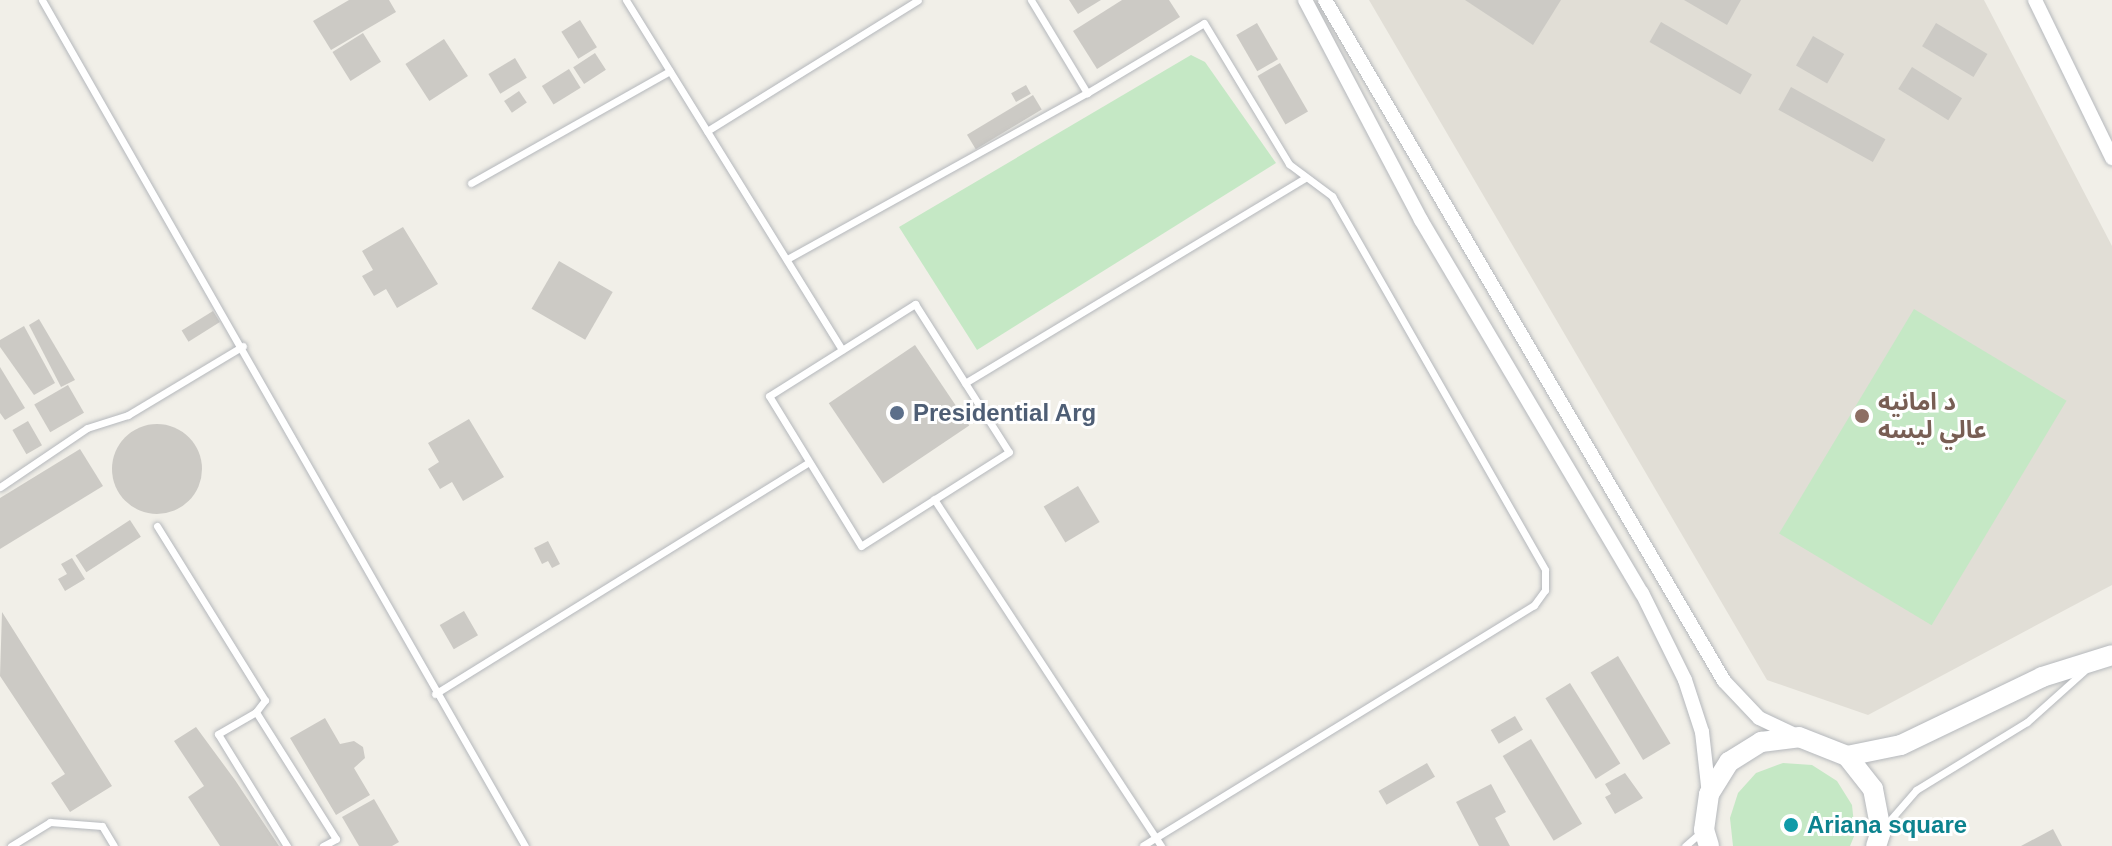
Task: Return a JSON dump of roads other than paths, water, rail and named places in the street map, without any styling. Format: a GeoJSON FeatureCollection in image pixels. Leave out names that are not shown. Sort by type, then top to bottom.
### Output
{"type":"FeatureCollection","features":[{"type":"Feature","properties":{"kind":"street"},"geometry":{"type":"LineString","coordinates":[[1305,0],[1421,220],[1642,593],[1685,680],[1702,732],[1709,794],[1706,838]]}},
{"type":"Feature","properties":{"kind":"street"},"geometry":{"type":"LineString","coordinates":[[1325,0],[1724,681],[1759,718],[1847,756],[1873,789],[1878,839]]}},
{"type":"Feature","properties":{"kind":"street"},"geometry":{"type":"LineString","coordinates":[[2035,0],[2112,158]]}},
{"type":"Feature","properties":{"kind":"street"},"geometry":{"type":"LineString","coordinates":[[1336,58],[1354,50]]}},
{"type":"Feature","properties":{"kind":"street"},"geometry":{"type":"LineString","coordinates":[[2091,663],[2112,647]]}},
{"type":"Feature","properties":{"kind":"street"},"geometry":{"type":"LineString","coordinates":[[1847,756],[1901,745],[2042,677],[2112,655]]}},
{"type":"Feature","properties":{"kind":"street"},"geometry":{"type":"LineString","coordinates":[[1709,794],[1729,762],[1761,742],[1799,737]]}},
{"type":"Feature","properties":{"kind":"lane"},"geometry":{"type":"LineString","coordinates":[[42,0],[243,346],[435,694],[525,846]]}},
{"type":"Feature","properties":{"kind":"lane"},"geometry":{"type":"LineString","coordinates":[[626,0],[842,350]]}},
{"type":"Feature","properties":{"kind":"lane"},"geometry":{"type":"LineString","coordinates":[[707,131],[918,0]]}},
{"type":"Feature","properties":{"kind":"lane"},"geometry":{"type":"LineString","coordinates":[[1031,0],[1087,93]]}},
{"type":"Feature","properties":{"kind":"lane"},"geometry":{"type":"LineString","coordinates":[[787,259],[1087,93],[1204,23],[1289,164],[1332,196],[1545,570],[1545,590],[1534,605],[1143,846]]}},
{"type":"Feature","properties":{"kind":"lane"},"geometry":{"type":"LineString","coordinates":[[471,183],[670,71]]}},
{"type":"Feature","properties":{"kind":"lane"},"geometry":{"type":"LineString","coordinates":[[965,383],[1305,178]]}},
{"type":"Feature","properties":{"kind":"lane"},"geometry":{"type":"LineString","coordinates":[[915,304],[965,383],[1009,452],[861,546],[806,464],[769,396],[915,304]]}},
{"type":"Feature","properties":{"kind":"lane"},"geometry":{"type":"LineString","coordinates":[[0,487],[87,428],[128,415],[243,346]]}},
{"type":"Feature","properties":{"kind":"lane"},"geometry":{"type":"LineString","coordinates":[[435,694],[806,464]]}},
{"type":"Feature","properties":{"kind":"lane"},"geometry":{"type":"LineString","coordinates":[[934,499],[1161,846]]}},
{"type":"Feature","properties":{"kind":"lane"},"geometry":{"type":"LineString","coordinates":[[157,526],[265,700],[256,712],[218,734],[287,846]]}},
{"type":"Feature","properties":{"kind":"lane"},"geometry":{"type":"LineString","coordinates":[[1878,839],[1916,790],[2027,722],[2091,663]]}},
{"type":"Feature","properties":{"kind":"lane"},"geometry":{"type":"LineString","coordinates":[[256,712],[336,839],[323,846]]}},
{"type":"Feature","properties":{"kind":"lane"},"geometry":{"type":"LineString","coordinates":[[11,846],[50,822],[102,826],[114,846]]}},
{"type":"Feature","properties":{"kind":"lane"},"geometry":{"type":"LineString","coordinates":[[1685,846],[1706,838]]}},
{"type":"Feature","properties":{"kind":"place","name":"Presidential Arg"},"geometry":{"type":"Point","coordinates":[897,413]}},
{"type":"Feature","properties":{"kind":"place","name":"د امانیه عالي لیسه"},"geometry":{"type":"Point","coordinates":[1862,416]}},
{"type":"Feature","properties":{"kind":"place","name":"Ariana square"},"geometry":{"type":"Point","coordinates":[1791,825]}}]}
